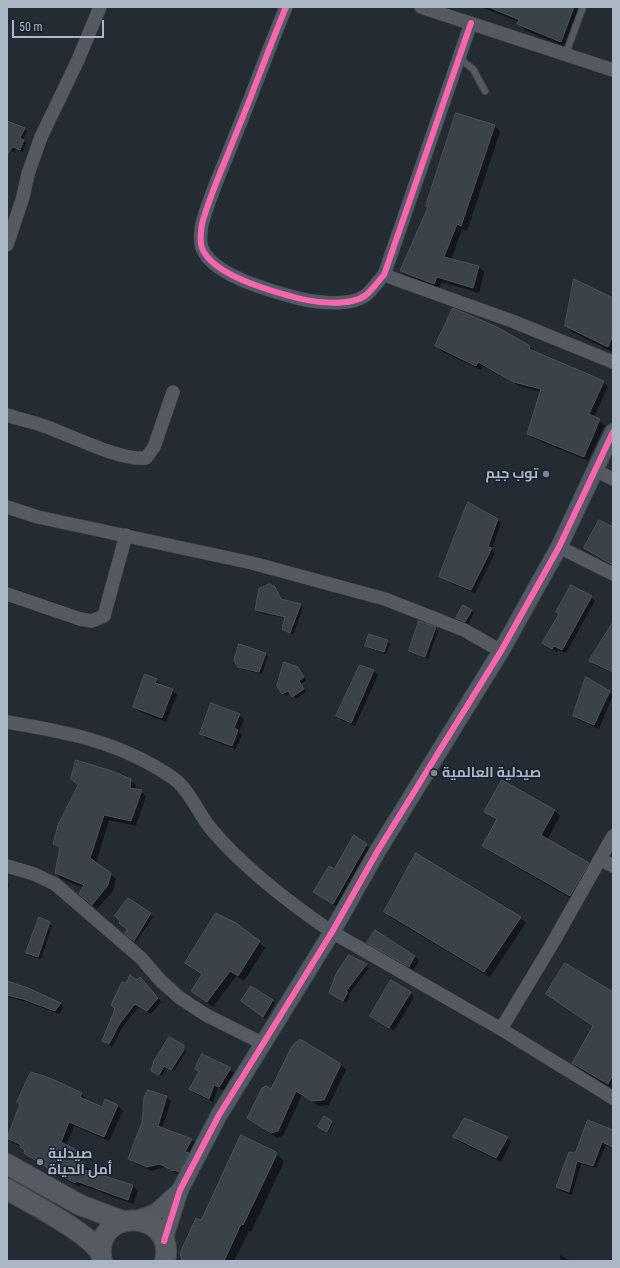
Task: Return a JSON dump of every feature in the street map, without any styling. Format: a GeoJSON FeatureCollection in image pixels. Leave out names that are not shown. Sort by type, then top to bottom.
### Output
{"type":"FeatureCollection","features":[{"type":"Feature","properties":{"kind":"main road"},"geometry":{"type":"LineString","coordinates":[[7,1164],[80,1205],[154,1226],[165,1255]]}},
{"type":"Feature","properties":{"kind":"main road"},"geometry":{"type":"LineString","coordinates":[[7,1189],[73,1228],[94,1244],[100,1257]]}},
{"type":"Feature","properties":{"kind":"main road"},"geometry":{"type":"LineString","coordinates":[[100,1257],[105,1236],[116,1224],[130,1220]]}},
{"type":"Feature","properties":{"kind":"street"},"geometry":{"type":"LineString","coordinates":[[7,245],[41,137],[78,60],[100,7]]}},
{"type":"Feature","properties":{"kind":"street"},"geometry":{"type":"LineString","coordinates":[[286,7],[203,223],[200,237],[202,248],[209,260],[230,273],[262,288],[297,298],[344,303],[356,300],[366,294],[384,275],[429,149],[458,57],[471,23]]}},
{"type":"Feature","properties":{"kind":"street"},"geometry":{"type":"LineString","coordinates":[[421,7],[444,10],[471,23],[566,53],[613,70]]}},
{"type":"Feature","properties":{"kind":"street"},"geometry":{"type":"LineString","coordinates":[[384,275],[512,320],[613,362]]}},
{"type":"Feature","properties":{"kind":"street"},"geometry":{"type":"LineString","coordinates":[[7,415],[50,428],[138,459],[146,458],[154,447],[173,392]]}},
{"type":"Feature","properties":{"kind":"street"},"geometry":{"type":"LineString","coordinates":[[165,1255],[180,1190],[219,1115],[262,1043],[332,932],[377,852],[501,651],[559,547],[613,432]]}},
{"type":"Feature","properties":{"kind":"street"},"geometry":{"type":"LineString","coordinates":[[595,470],[613,479]]}},
{"type":"Feature","properties":{"kind":"street"},"geometry":{"type":"LineString","coordinates":[[7,508],[38,517],[252,563],[385,599],[464,630],[501,651]]}},
{"type":"Feature","properties":{"kind":"street"},"geometry":{"type":"LineString","coordinates":[[7,594],[80,619],[92,621],[104,616],[126,535]]}},
{"type":"Feature","properties":{"kind":"street"},"geometry":{"type":"LineString","coordinates":[[559,547],[613,574]]}},
{"type":"Feature","properties":{"kind":"street"},"geometry":{"type":"LineString","coordinates":[[7,722],[77,734],[107,744],[143,760],[169,775],[179,783],[211,829],[235,856],[307,915],[332,932],[501,1029],[613,1098]]}},
{"type":"Feature","properties":{"kind":"street"},"geometry":{"type":"LineString","coordinates":[[501,1029],[551,946],[613,836]]}},
{"type":"Feature","properties":{"kind":"street"},"geometry":{"type":"LineString","coordinates":[[600,858],[613,866]]}},
{"type":"Feature","properties":{"kind":"street"},"geometry":{"type":"LineString","coordinates":[[7,866],[34,874],[55,884],[141,958],[160,980],[180,998],[206,1015],[262,1043]]}},
{"type":"Feature","properties":{"kind":"street"},"geometry":{"type":"LineString","coordinates":[[130,1220],[149,1216],[160,1209],[180,1190]]}},
{"type":"Feature","properties":{"kind":"lane"},"geometry":{"type":"LineString","coordinates":[[566,53],[583,7]]}},
{"type":"Feature","properties":{"kind":"lane"},"geometry":{"type":"LineString","coordinates":[[458,57],[473,69],[485,91]]}},
{"type":"Feature","properties":{"kind":"building"},"geometry":{"type":"Polygon","coordinates":[[[489,7],[574,7],[561,42],[517,24],[519,20],[489,7]]]}},
{"type":"Feature","properties":{"kind":"building"},"geometry":{"type":"Polygon","coordinates":[[[456,113],[495,125],[461,226],[457,224],[444,257],[479,266],[473,288],[437,277],[434,284],[400,271],[428,207],[426,206],[456,113]]]}},
{"type":"Feature","properties":{"kind":"building"},"geometry":{"type":"Polygon","coordinates":[[[7,121],[25,128],[20,138],[24,140],[20,150],[13,147],[7,154],[7,121]]]}},
{"type":"Feature","properties":{"kind":"building"},"geometry":{"type":"Polygon","coordinates":[[[574,279],[613,298],[613,334],[608,347],[565,326],[574,279]]]}},
{"type":"Feature","properties":{"kind":"building"},"geometry":{"type":"Polygon","coordinates":[[[453,308],[497,327],[530,346],[529,349],[604,381],[589,414],[600,419],[584,457],[527,434],[541,389],[513,382],[478,362],[476,366],[435,346],[453,308]]]}},
{"type":"Feature","properties":{"kind":"building"},"geometry":{"type":"Polygon","coordinates":[[[468,502],[498,519],[488,547],[492,548],[471,590],[439,577],[468,502]]]}},
{"type":"Feature","properties":{"kind":"building"},"geometry":{"type":"Polygon","coordinates":[[[599,520],[613,527],[613,565],[584,548],[599,520]]]}},
{"type":"Feature","properties":{"kind":"building"},"geometry":{"type":"Polygon","coordinates":[[[270,584],[275,587],[281,599],[301,604],[290,633],[282,629],[285,617],[255,610],[259,589],[270,584]]]}},
{"type":"Feature","properties":{"kind":"building"},"geometry":{"type":"Polygon","coordinates":[[[571,585],[592,596],[562,650],[554,646],[552,649],[542,643],[559,614],[556,612],[571,585]]]}},
{"type":"Feature","properties":{"kind":"building"},"geometry":{"type":"Polygon","coordinates":[[[463,605],[472,610],[465,622],[456,618],[463,605]]]}},
{"type":"Feature","properties":{"kind":"building"},"geometry":{"type":"Polygon","coordinates":[[[419,621],[436,627],[425,657],[409,651],[419,621]]]}},
{"type":"Feature","properties":{"kind":"building"},"geometry":{"type":"Polygon","coordinates":[[[613,622],[613,672],[589,661],[613,622]]]}},
{"type":"Feature","properties":{"kind":"building"},"geometry":{"type":"Polygon","coordinates":[[[369,634],[388,640],[384,652],[365,646],[369,634]]]}},
{"type":"Feature","properties":{"kind":"building"},"geometry":{"type":"Polygon","coordinates":[[[239,644],[266,653],[259,672],[238,667],[234,661],[239,644]]]}},
{"type":"Feature","properties":{"kind":"building"},"geometry":{"type":"Polygon","coordinates":[[[284,662],[298,667],[304,677],[299,681],[304,689],[292,697],[288,691],[282,694],[277,686],[284,662]]]}},
{"type":"Feature","properties":{"kind":"building"},"geometry":{"type":"Polygon","coordinates":[[[360,665],[374,670],[351,723],[336,716],[360,665]]]}},
{"type":"Feature","properties":{"kind":"building"},"geometry":{"type":"Polygon","coordinates":[[[145,674],[157,679],[155,683],[173,689],[162,718],[133,707],[145,674]]]}},
{"type":"Feature","properties":{"kind":"building"},"geometry":{"type":"Polygon","coordinates":[[[586,677],[610,691],[594,725],[573,716],[586,677]]]}},
{"type":"Feature","properties":{"kind":"building"},"geometry":{"type":"Polygon","coordinates":[[[211,703],[240,714],[234,728],[238,730],[232,746],[200,734],[211,703]]]}},
{"type":"Feature","properties":{"kind":"building"},"geometry":{"type":"Polygon","coordinates":[[[76,760],[112,771],[131,779],[130,788],[142,790],[131,821],[104,815],[90,858],[111,873],[108,885],[92,905],[79,894],[84,885],[55,873],[60,847],[53,844],[58,825],[78,785],[71,779],[76,760]]]}},
{"type":"Feature","properties":{"kind":"building"},"geometry":{"type":"Polygon","coordinates":[[[502,780],[555,810],[541,835],[589,863],[570,896],[482,846],[497,819],[484,812],[502,780]]]}},
{"type":"Feature","properties":{"kind":"building"},"geometry":{"type":"Polygon","coordinates":[[[354,835],[367,844],[333,904],[313,892],[329,866],[334,869],[354,835]]]}},
{"type":"Feature","properties":{"kind":"building"},"geometry":{"type":"Polygon","coordinates":[[[416,853],[521,917],[484,972],[384,912],[416,853]]]}},
{"type":"Feature","properties":{"kind":"building"},"geometry":{"type":"Polygon","coordinates":[[[128,898],[151,913],[134,941],[125,934],[127,929],[119,923],[120,921],[115,916],[128,898]]]}},
{"type":"Feature","properties":{"kind":"building"},"geometry":{"type":"Polygon","coordinates":[[[216,913],[236,923],[260,941],[238,976],[230,971],[207,1002],[191,991],[202,974],[185,963],[216,913]]]}},
{"type":"Feature","properties":{"kind":"building"},"geometry":{"type":"Polygon","coordinates":[[[39,917],[50,922],[38,957],[26,953],[39,917]]]}},
{"type":"Feature","properties":{"kind":"building"},"geometry":{"type":"Polygon","coordinates":[[[375,930],[415,956],[409,967],[367,943],[375,930]]]}},
{"type":"Feature","properties":{"kind":"building"},"geometry":{"type":"Polygon","coordinates":[[[349,955],[367,964],[346,991],[348,992],[343,1001],[329,993],[336,974],[349,955]]]}},
{"type":"Feature","properties":{"kind":"building"},"geometry":{"type":"Polygon","coordinates":[[[565,963],[613,992],[613,1075],[608,1084],[572,1063],[593,1026],[546,994],[565,963]]]}},
{"type":"Feature","properties":{"kind":"building"},"geometry":{"type":"Polygon","coordinates":[[[130,975],[137,980],[140,977],[158,998],[147,1011],[135,1004],[120,1023],[109,1044],[102,1041],[115,1009],[111,1005],[122,982],[126,983],[130,975]]]}},
{"type":"Feature","properties":{"kind":"building"},"geometry":{"type":"Polygon","coordinates":[[[391,980],[411,992],[389,1028],[370,1016],[391,980]]]}},
{"type":"Feature","properties":{"kind":"building"},"geometry":{"type":"Polygon","coordinates":[[[7,981],[28,988],[61,1003],[55,1011],[23,999],[7,995],[7,981]]]}},
{"type":"Feature","properties":{"kind":"building"},"geometry":{"type":"Polygon","coordinates":[[[251,986],[273,1000],[263,1017],[241,1001],[251,986]]]}},
{"type":"Feature","properties":{"kind":"building"},"geometry":{"type":"Polygon","coordinates":[[[169,1037],[184,1045],[184,1050],[171,1070],[164,1066],[159,1075],[151,1071],[154,1061],[169,1037]]]}},
{"type":"Feature","properties":{"kind":"building"},"geometry":{"type":"Polygon","coordinates":[[[300,1039],[341,1064],[324,1100],[312,1101],[296,1091],[278,1131],[271,1133],[247,1118],[262,1088],[266,1086],[271,1089],[292,1046],[300,1039]]]}},
{"type":"Feature","properties":{"kind":"building"},"geometry":{"type":"Polygon","coordinates":[[[202,1054],[231,1068],[219,1087],[214,1085],[209,1099],[189,1089],[199,1072],[195,1069],[202,1054]]]}},
{"type":"Feature","properties":{"kind":"building"},"geometry":{"type":"Polygon","coordinates":[[[31,1072],[50,1078],[82,1093],[80,1097],[102,1107],[105,1099],[118,1105],[104,1137],[69,1122],[61,1142],[80,1152],[77,1159],[85,1163],[82,1169],[133,1185],[128,1200],[76,1181],[75,1183],[52,1171],[24,1153],[25,1150],[20,1147],[21,1145],[7,1138],[20,1104],[17,1102],[31,1072]]]}},
{"type":"Feature","properties":{"kind":"building"},"geometry":{"type":"Polygon","coordinates":[[[148,1090],[167,1096],[158,1126],[192,1139],[185,1152],[189,1153],[179,1172],[173,1171],[160,1164],[147,1167],[128,1159],[142,1122],[144,1097],[148,1090]]]}},
{"type":"Feature","properties":{"kind":"building"},"geometry":{"type":"Polygon","coordinates":[[[324,1116],[332,1121],[327,1132],[318,1127],[324,1116]]]}},
{"type":"Feature","properties":{"kind":"building"},"geometry":{"type":"Polygon","coordinates":[[[465,1118],[508,1137],[496,1158],[453,1137],[465,1118]]]}},
{"type":"Feature","properties":{"kind":"building"},"geometry":{"type":"Polygon","coordinates":[[[588,1120],[613,1130],[613,1147],[602,1142],[593,1166],[577,1161],[569,1192],[556,1187],[569,1152],[575,1153],[588,1120]]]}},
{"type":"Feature","properties":{"kind":"building"},"geometry":{"type":"Polygon","coordinates":[[[241,1135],[276,1152],[276,1156],[224,1261],[182,1261],[180,1253],[196,1218],[201,1220],[241,1135]]]}},
{"type":"Feature","properties":{"kind":"cycle path"},"geometry":{"type":"LineString","coordinates":[[286,7],[217,180],[202,224],[200,236],[202,248],[208,257],[227,273],[253,285],[298,298],[329,303],[339,303],[359,299],[369,293],[384,275],[471,23]]}},
{"type":"Feature","properties":{"kind":"cycle path"},"geometry":{"type":"LineString","coordinates":[[164,1241],[180,1190],[219,1115],[332,932],[377,852],[501,651],[559,547],[613,432]]}},
{"type":"Feature","properties":{"kind":"place","name":"توب جيم"},"geometry":{"type":"Point","coordinates":[546,474]}},
{"type":"Feature","properties":{"kind":"place","name":"صيدلية العالمية"},"geometry":{"type":"Point","coordinates":[434,773]}},
{"type":"Feature","properties":{"kind":"place","name":"صيدلية أمل الحياة"},"geometry":{"type":"Point","coordinates":[40,1162]}}]}
